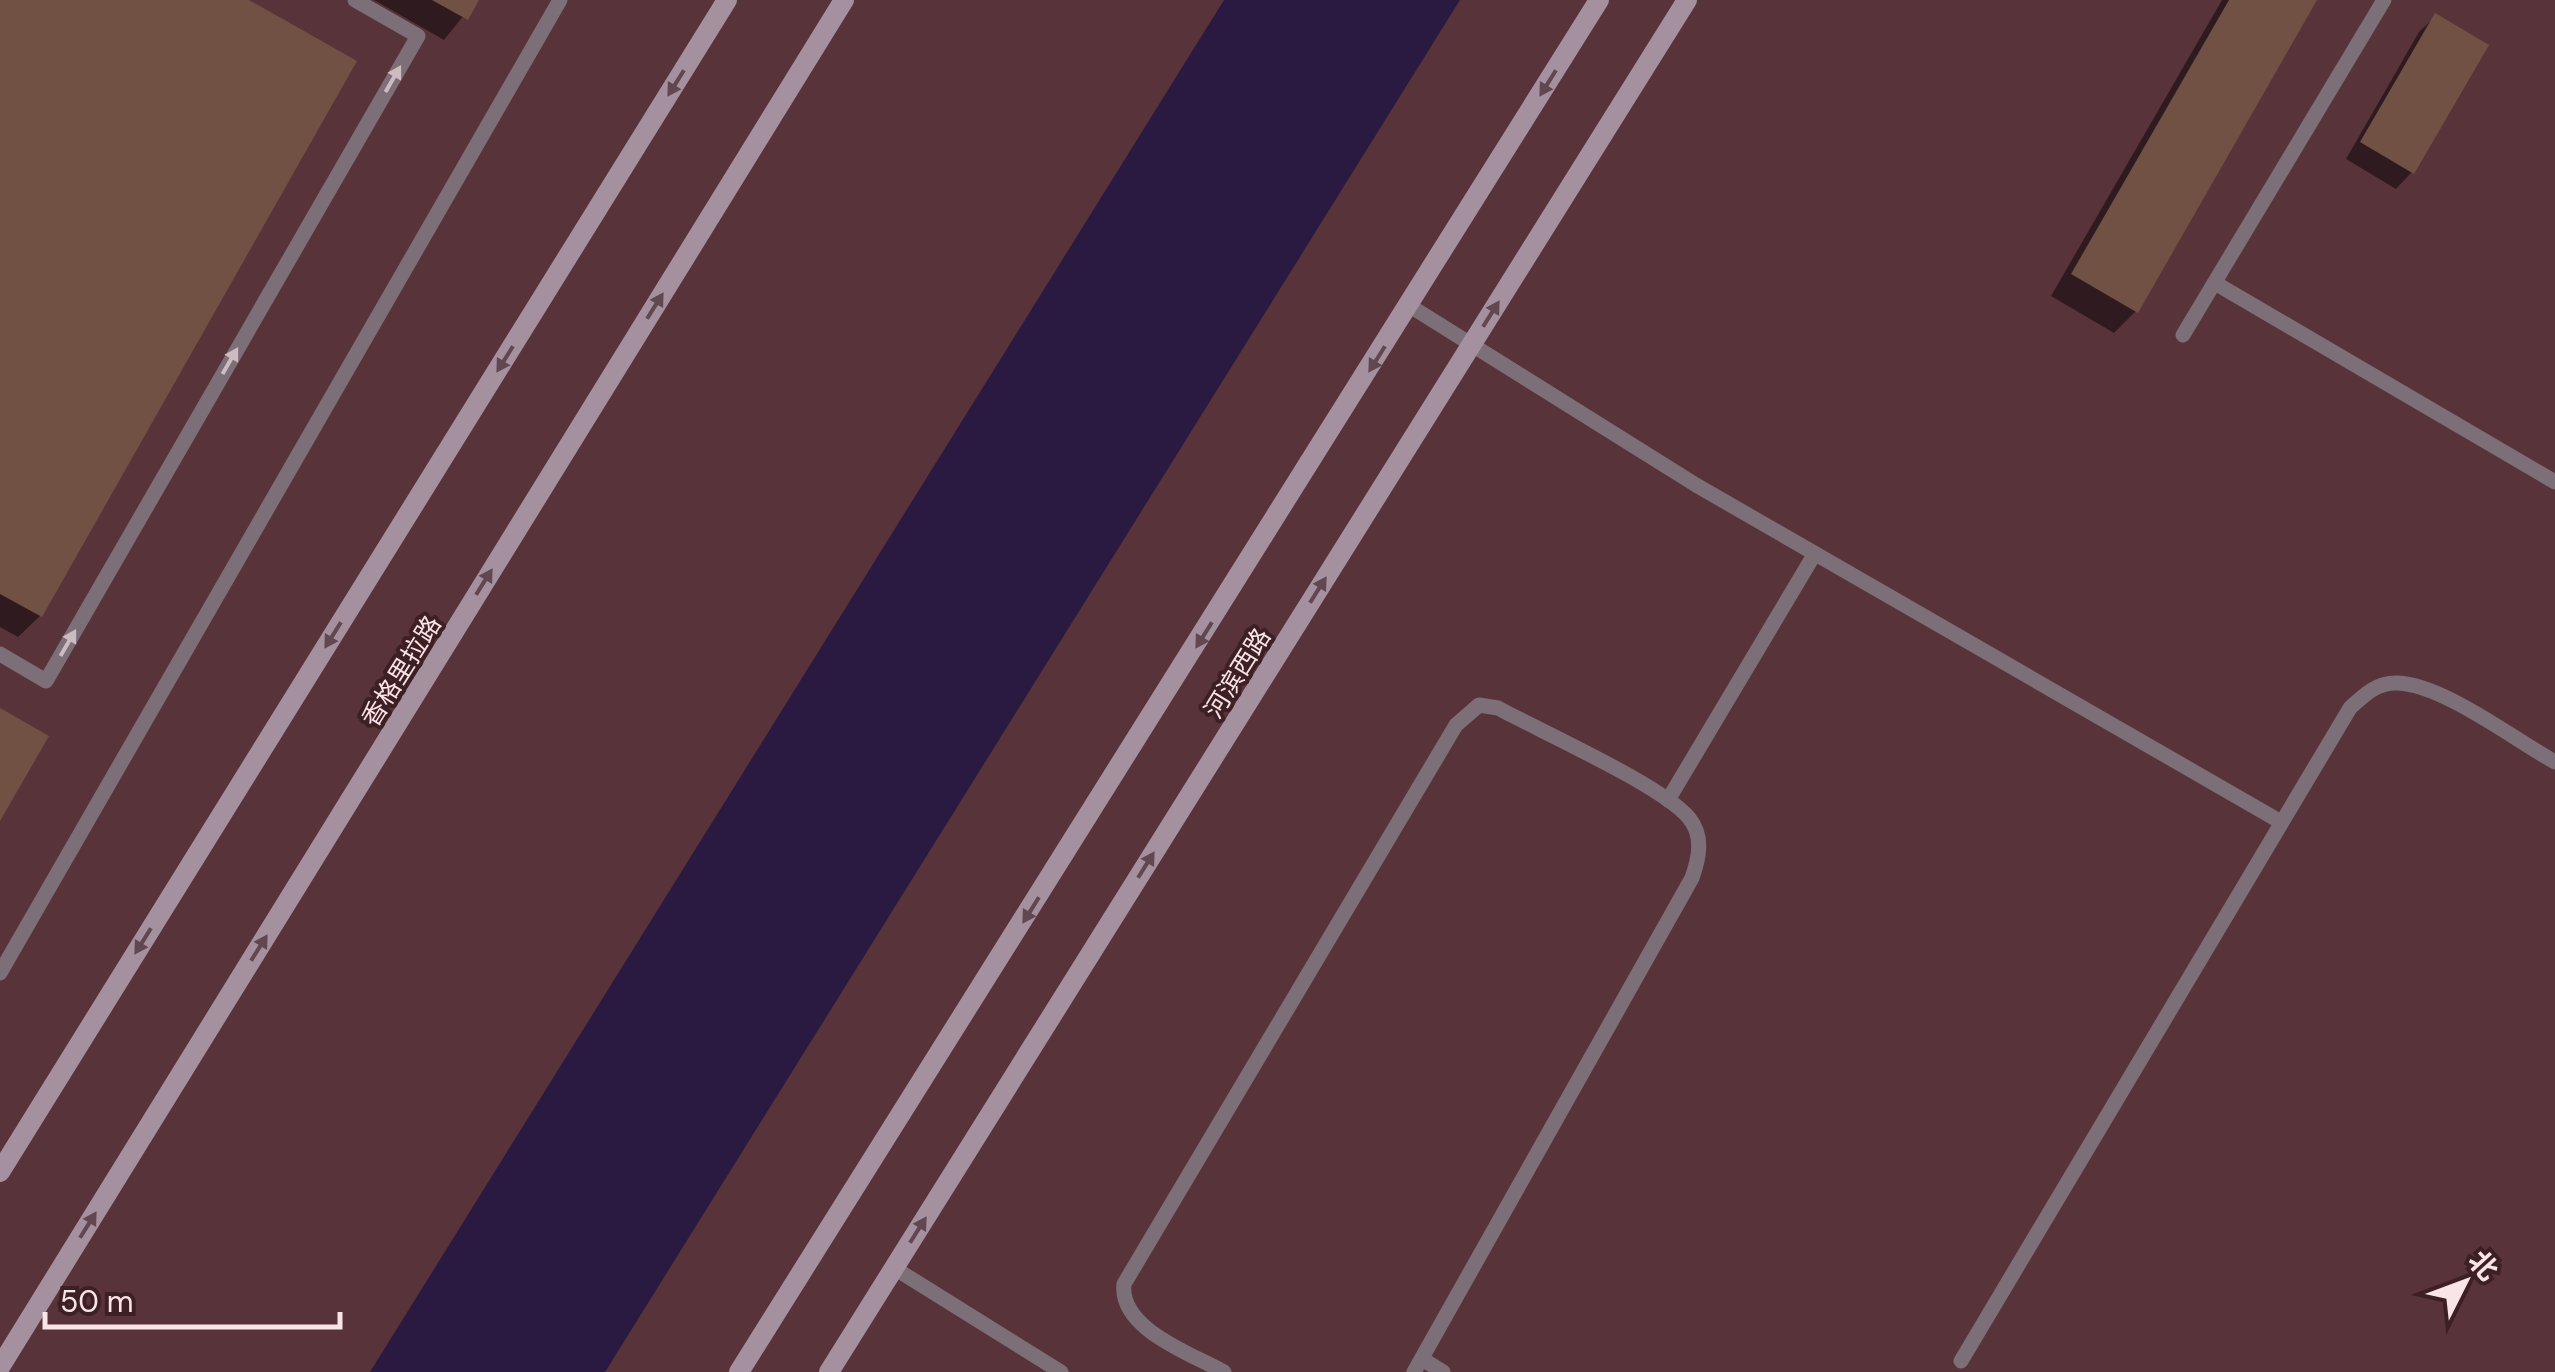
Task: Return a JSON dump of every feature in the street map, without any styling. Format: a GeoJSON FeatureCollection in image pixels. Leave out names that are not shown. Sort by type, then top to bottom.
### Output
{"type":"FeatureCollection","features":[{"type":"Feature","properties":{"kind":"street"},"geometry":{"type":"LineString","coordinates":[[0,1172],[728,0]]}},
{"type":"Feature","properties":{"kind":"street","name":"香格里拉路"},"geometry":{"type":"LineString","coordinates":[[0,1367],[844,0]]}},
{"type":"Feature","properties":{"kind":"street"},"geometry":{"type":"LineString","coordinates":[[739,1372],[1599,0]]}},
{"type":"Feature","properties":{"kind":"street","name":"河滨西路"},"geometry":{"type":"LineString","coordinates":[[830,1372],[1687,0]]}},
{"type":"Feature","properties":{"kind":"lane"},"geometry":{"type":"LineString","coordinates":[[0,654],[46,680],[418,36],[356,0]]}},
{"type":"Feature","properties":{"kind":"lane"},"geometry":{"type":"LineString","coordinates":[[0,973],[560,0]]}},
{"type":"Feature","properties":{"kind":"lane"},"geometry":{"type":"LineString","coordinates":[[2183,336],[2384,0]]}},
{"type":"Feature","properties":{"kind":"lane"},"geometry":{"type":"LineString","coordinates":[[2215,283],[2555,482]]}},
{"type":"Feature","properties":{"kind":"lane"},"geometry":{"type":"LineString","coordinates":[[1410,306],[1814,555],[2281,822]]}},
{"type":"Feature","properties":{"kind":"lane"},"geometry":{"type":"LineString","coordinates":[[1668,800],[1814,555]]}},
{"type":"Feature","properties":{"kind":"lane"},"geometry":{"type":"LineString","coordinates":[[1961,1361],[2350,708],[2370,690],[2396,683],[2428,690],[2555,762]]}},
{"type":"Feature","properties":{"kind":"lane"},"geometry":{"type":"LineString","coordinates":[[1224,1372],[1153,1332],[1133,1314],[1122,1297],[1124,1284],[1456,725],[1479,704],[1498,708],[1668,800],[1695,829],[1700,857],[1692,878],[1418,1366],[1443,1372]]}},
{"type":"Feature","properties":{"kind":"lane"},"geometry":{"type":"LineString","coordinates":[[894,1268],[1061,1372]]}},
{"type":"Feature","properties":{"kind":"shaded area"},"geometry":{"type":"Polygon","coordinates":[[[0,0],[2555,0],[2555,1372],[0,1372],[0,0]]]}},
{"type":"Feature","properties":{"kind":"shaded area"},"geometry":{"type":"Polygon","coordinates":[[[1224,0],[1460,0],[605,1372],[370,1372],[1224,0]]]}},
{"type":"Feature","properties":{"kind":"building"},"geometry":{"type":"Polygon","coordinates":[[[0,0],[249,0],[357,61],[42,617],[0,594],[0,0]]]}},
{"type":"Feature","properties":{"kind":"building"},"geometry":{"type":"Polygon","coordinates":[[[432,0],[479,0],[468,20],[432,0]]]}},
{"type":"Feature","properties":{"kind":"building"},"geometry":{"type":"Polygon","coordinates":[[[2229,0],[2317,0],[2138,313],[2071,274],[2229,0]]]}},
{"type":"Feature","properties":{"kind":"building"},"geometry":{"type":"Polygon","coordinates":[[[2435,13],[2489,45],[2414,174],[2360,142],[2435,13]]]}},
{"type":"Feature","properties":{"kind":"building"},"geometry":{"type":"Polygon","coordinates":[[[0,708],[49,736],[0,821],[0,708]]]}}]}
